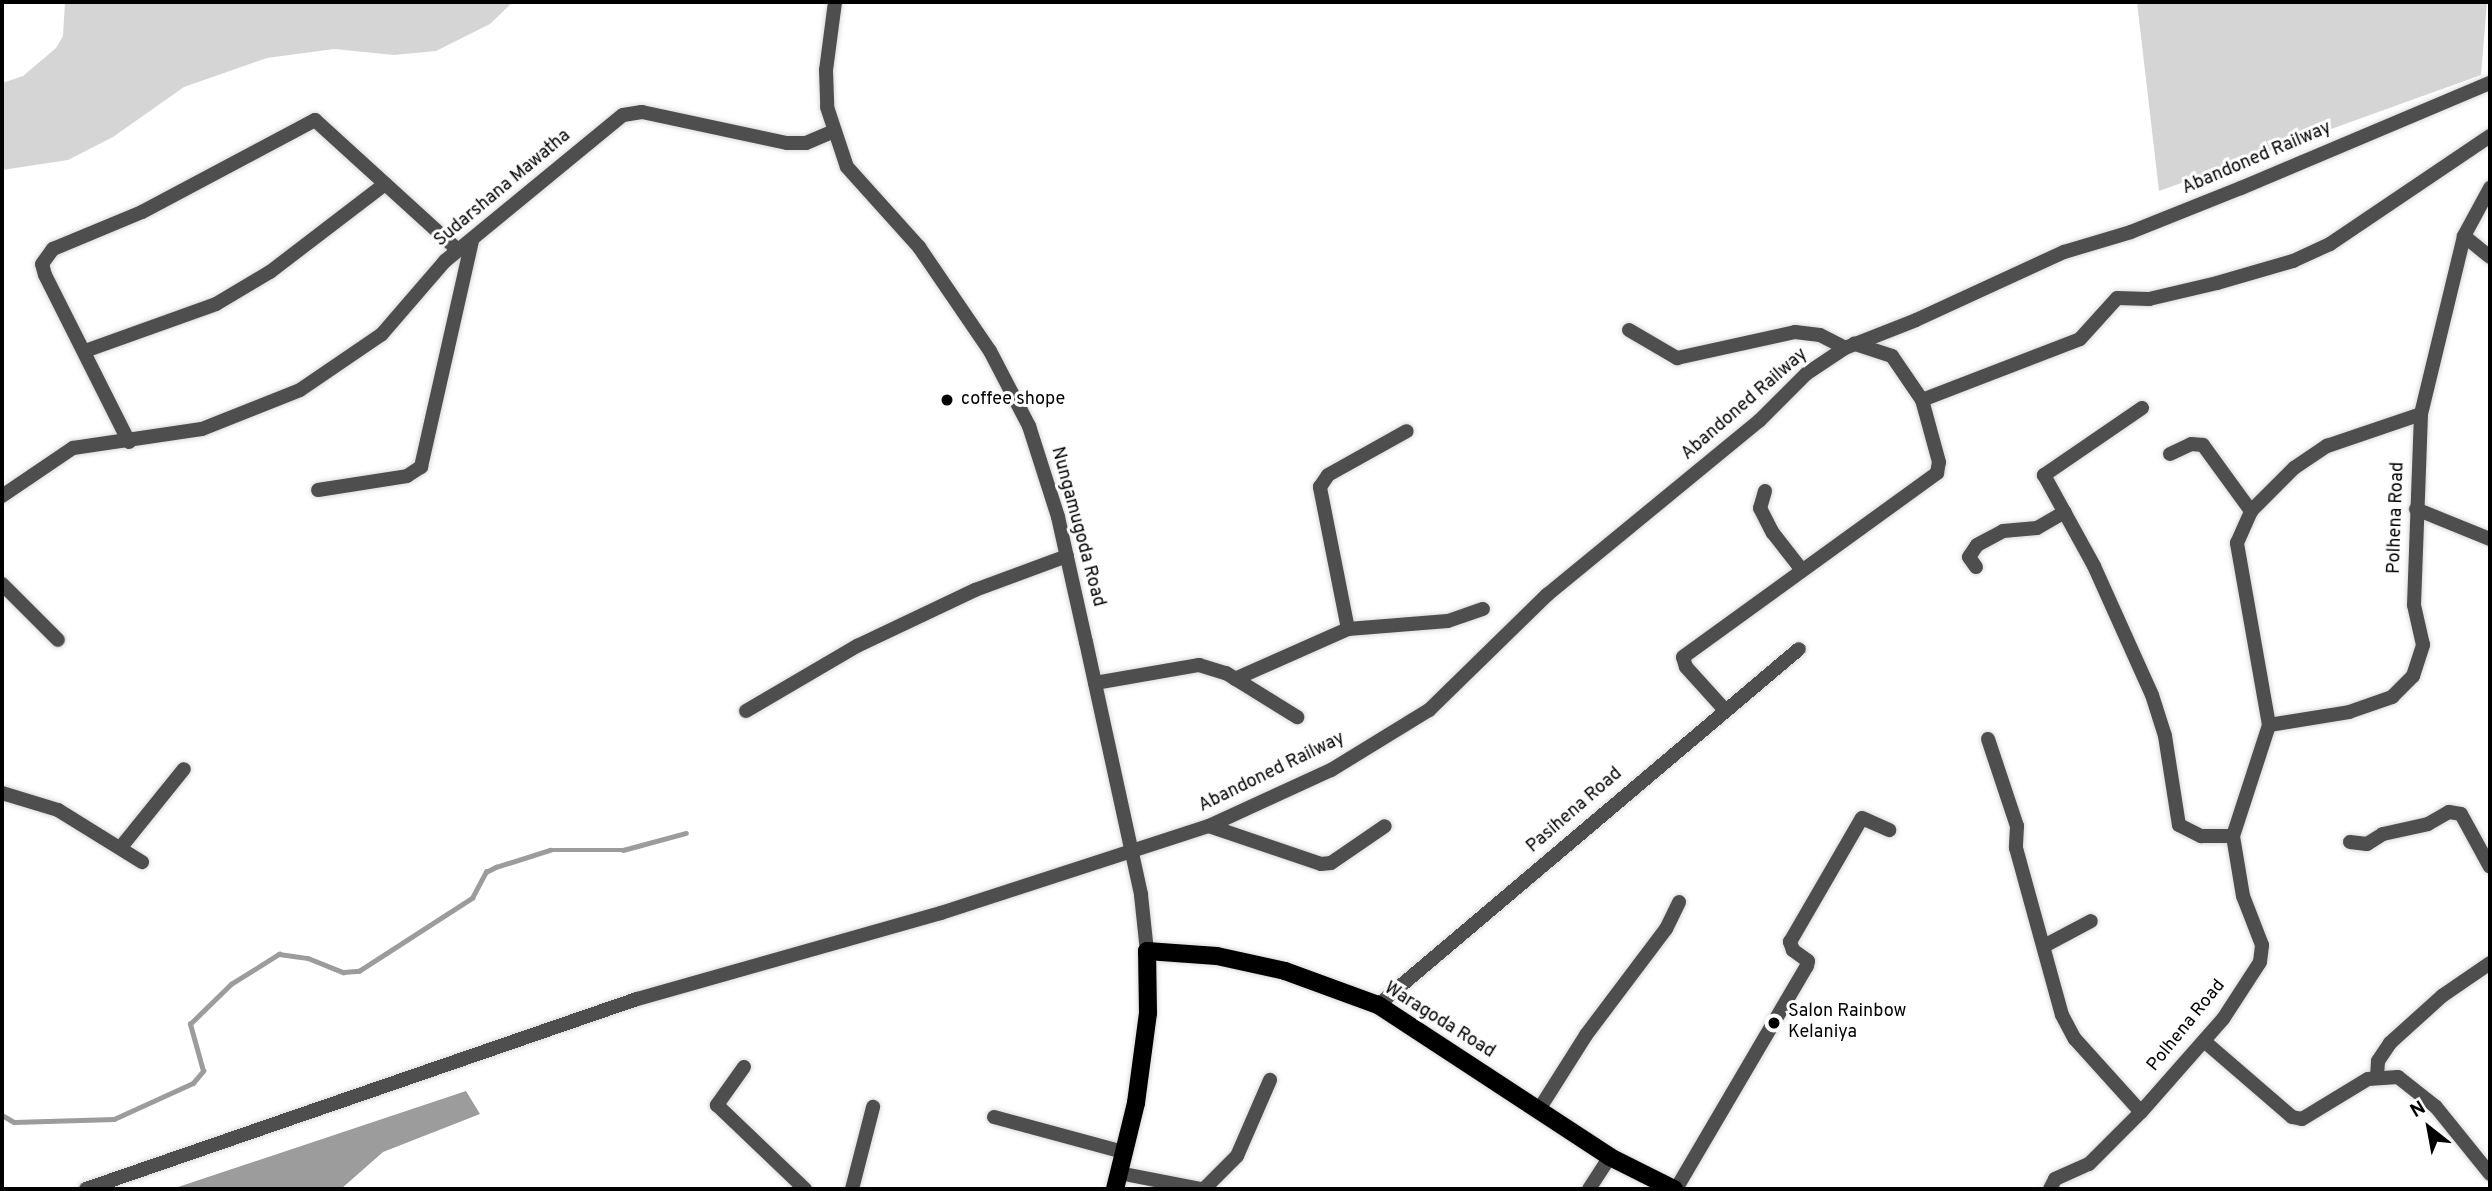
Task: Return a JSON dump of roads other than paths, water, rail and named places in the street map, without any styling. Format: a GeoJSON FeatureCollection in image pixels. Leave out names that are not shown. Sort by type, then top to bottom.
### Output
{"type":"FeatureCollection","features":[{"type":"Feature","properties":{"kind":"main road","name":"Waragoda Road"},"geometry":{"type":"LineString","coordinates":[[1147,951],[1217,956],[1285,971],[1378,1005],[1609,1157],[1675,1189]]}},
{"type":"Feature","properties":{"kind":"main road"},"geometry":{"type":"LineString","coordinates":[[1117,1181],[1148,1013],[1147,951]]}},
{"type":"Feature","properties":{"kind":"street","name":"Nungamugoda Road"},"geometry":{"type":"LineString","coordinates":[[835,2],[826,70],[827,107],[847,167],[919,247],[990,351],[1029,426],[1067,556],[1131,849],[1147,951]]}},
{"type":"Feature","properties":{"kind":"street","name":"Abandoned Railway"},"geometry":{"type":"LineString","coordinates":[[86,1189],[637,999],[941,913],[1131,849],[1209,826],[1331,770],[1429,710],[1547,595],[1759,421],[1806,374],[1849,346],[2064,252],[2241,188],[2490,83]]}},
{"type":"Feature","properties":{"kind":"street","name":"Sudarshana Mawatha"},"geometry":{"type":"LineString","coordinates":[[2,496],[73,448],[129,442],[202,429],[300,390],[382,334],[458,250],[623,115],[642,112],[787,143],[806,143],[834,131]]}},
{"type":"Feature","properties":{"kind":"street"},"geometry":{"type":"LineString","coordinates":[[129,442],[45,275],[42,264],[52,249],[142,212],[315,120],[458,250]]}},
{"type":"Feature","properties":{"kind":"street"},"geometry":{"type":"LineString","coordinates":[[1922,400],[2080,339],[2118,298],[2149,299],[2217,282],[2293,261],[2330,244],[2490,136]]}},
{"type":"Feature","properties":{"kind":"street"},"geometry":{"type":"LineString","coordinates":[[85,351],[216,304],[270,272],[385,184]]}},
{"type":"Feature","properties":{"kind":"street","name":"Polhena Road"},"geometry":{"type":"LineString","coordinates":[[2269,725],[2349,712],[2392,697],[2413,676],[2423,645],[2414,605],[2420,414],[2464,236],[2490,188]]}},
{"type":"Feature","properties":{"kind":"street"},"geometry":{"type":"LineString","coordinates":[[2464,236],[2490,257]]}},
{"type":"Feature","properties":{"kind":"street"},"geometry":{"type":"LineString","coordinates":[[318,490],[407,476],[421,467],[472,241]]}},
{"type":"Feature","properties":{"kind":"street"},"geometry":{"type":"LineString","coordinates":[[1629,330],[1677,358],[1795,332],[1820,335],[1849,346],[1892,356],[1922,400],[1938,462],[1937,472],[1683,657],[1686,667],[1724,709]]}},
{"type":"Feature","properties":{"kind":"street"},"geometry":{"type":"LineString","coordinates":[[2142,408],[2128,422],[2044,472],[2152,695],[2165,736],[2179,825],[2201,836],[2232,835]]}},
{"type":"Feature","properties":{"kind":"street","name":"Polhena Road"},"geometry":{"type":"LineString","coordinates":[[2050,1189],[2055,1180],[2089,1164],[2141,1112],[2204,1041],[2260,961],[2262,945],[2244,896],[2232,835],[2269,725],[2236,543],[2251,511],[2294,468],[2327,446],[2420,414]]}},
{"type":"Feature","properties":{"kind":"street"},"geometry":{"type":"LineString","coordinates":[[1348,629],[1320,486],[1328,475],[1407,430]]}},
{"type":"Feature","properties":{"kind":"street"},"geometry":{"type":"LineString","coordinates":[[2170,454],[2191,444],[2203,445],[2251,511]]}},
{"type":"Feature","properties":{"kind":"street"},"geometry":{"type":"LineString","coordinates":[[1765,491],[1760,508],[1773,533],[1801,569]]}},
{"type":"Feature","properties":{"kind":"street"},"geometry":{"type":"LineString","coordinates":[[2416,509],[2490,540]]}},
{"type":"Feature","properties":{"kind":"street"},"geometry":{"type":"LineString","coordinates":[[1976,568],[1969,557],[1977,545],[2003,531],[2037,528],[2065,512]]}},
{"type":"Feature","properties":{"kind":"street"},"geometry":{"type":"LineString","coordinates":[[746,711],[857,646],[975,590],[1067,556]]}},
{"type":"Feature","properties":{"kind":"street"},"geometry":{"type":"LineString","coordinates":[[2,584],[58,640]]}},
{"type":"Feature","properties":{"kind":"street"},"geometry":{"type":"LineString","coordinates":[[1235,679],[1348,629],[1448,621],[1483,609]]}},
{"type":"Feature","properties":{"kind":"street","name":"Pasihena Road"},"geometry":{"type":"LineString","coordinates":[[1378,1005],[1724,709],[1799,649]]}},
{"type":"Feature","properties":{"kind":"street"},"geometry":{"type":"LineString","coordinates":[[1095,683],[1199,665],[1235,679],[1297,717]]}},
{"type":"Feature","properties":{"kind":"street"},"geometry":{"type":"LineString","coordinates":[[1988,740],[2017,826],[2016,848],[2062,1015],[2076,1039],[2141,1112]]}},
{"type":"Feature","properties":{"kind":"street"},"geometry":{"type":"LineString","coordinates":[[121,847],[184,769]]}},
{"type":"Feature","properties":{"kind":"street"},"geometry":{"type":"LineString","coordinates":[[2,793],[58,810],[142,862]]}},
{"type":"Feature","properties":{"kind":"street"},"geometry":{"type":"LineString","coordinates":[[2350,842],[2367,844],[2383,834],[2428,824],[2449,812],[2462,814],[2490,867]]}},
{"type":"Feature","properties":{"kind":"street"},"geometry":{"type":"LineString","coordinates":[[1675,1189],[1807,966],[1808,961],[1793,950],[1790,942],[1862,818],[1889,830]]}},
{"type":"Feature","properties":{"kind":"street"},"geometry":{"type":"LineString","coordinates":[[1209,826],[1321,864],[1331,863],[1385,826]]}},
{"type":"Feature","properties":{"kind":"street"},"geometry":{"type":"LineString","coordinates":[[1538,1111],[1586,1035],[1665,929],[1679,902]]}},
{"type":"Feature","properties":{"kind":"street"},"geometry":{"type":"LineString","coordinates":[[2044,946],[2091,921]]}},
{"type":"Feature","properties":{"kind":"street"},"geometry":{"type":"LineString","coordinates":[[2377,1076],[2378,1061],[2390,1043],[2442,996],[2490,963]]}},
{"type":"Feature","properties":{"kind":"street"},"geometry":{"type":"LineString","coordinates":[[2204,1041],[2292,1117],[2302,1119],[2377,1076],[2398,1077],[2413,1087],[2490,1174]]}},
{"type":"Feature","properties":{"kind":"street"},"geometry":{"type":"LineString","coordinates":[[744,1067],[717,1105],[806,1189]]}},
{"type":"Feature","properties":{"kind":"street"},"geometry":{"type":"LineString","coordinates":[[1117,1181],[1202,1189],[1237,1156],[1270,1080]]}},
{"type":"Feature","properties":{"kind":"street"},"geometry":{"type":"LineString","coordinates":[[852,1189],[873,1107]]}},
{"type":"Feature","properties":{"kind":"street"},"geometry":{"type":"LineString","coordinates":[[994,1117],[1124,1152]]}},
{"type":"Feature","properties":{"kind":"street"},"geometry":{"type":"LineString","coordinates":[[1589,1189],[1609,1157]]}},
{"type":"Feature","properties":{"kind":"waterway"},"geometry":{"type":"LineString","coordinates":[[2,1115],[14,1122],[114,1119],[193,1083],[203,1071],[190,1024],[231,984],[279,954],[308,958],[343,972],[359,971],[472,898],[486,872],[496,867],[550,850],[623,850],[686,833]]}},
{"type":"Feature","properties":{"kind":"place","name":"coffee shope"},"geometry":{"type":"Point","coordinates":[947,400]}},
{"type":"Feature","properties":{"kind":"place","name":"Salon Rainbow Kelaniya"},"geometry":{"type":"Point","coordinates":[1774,1023]}}]}
